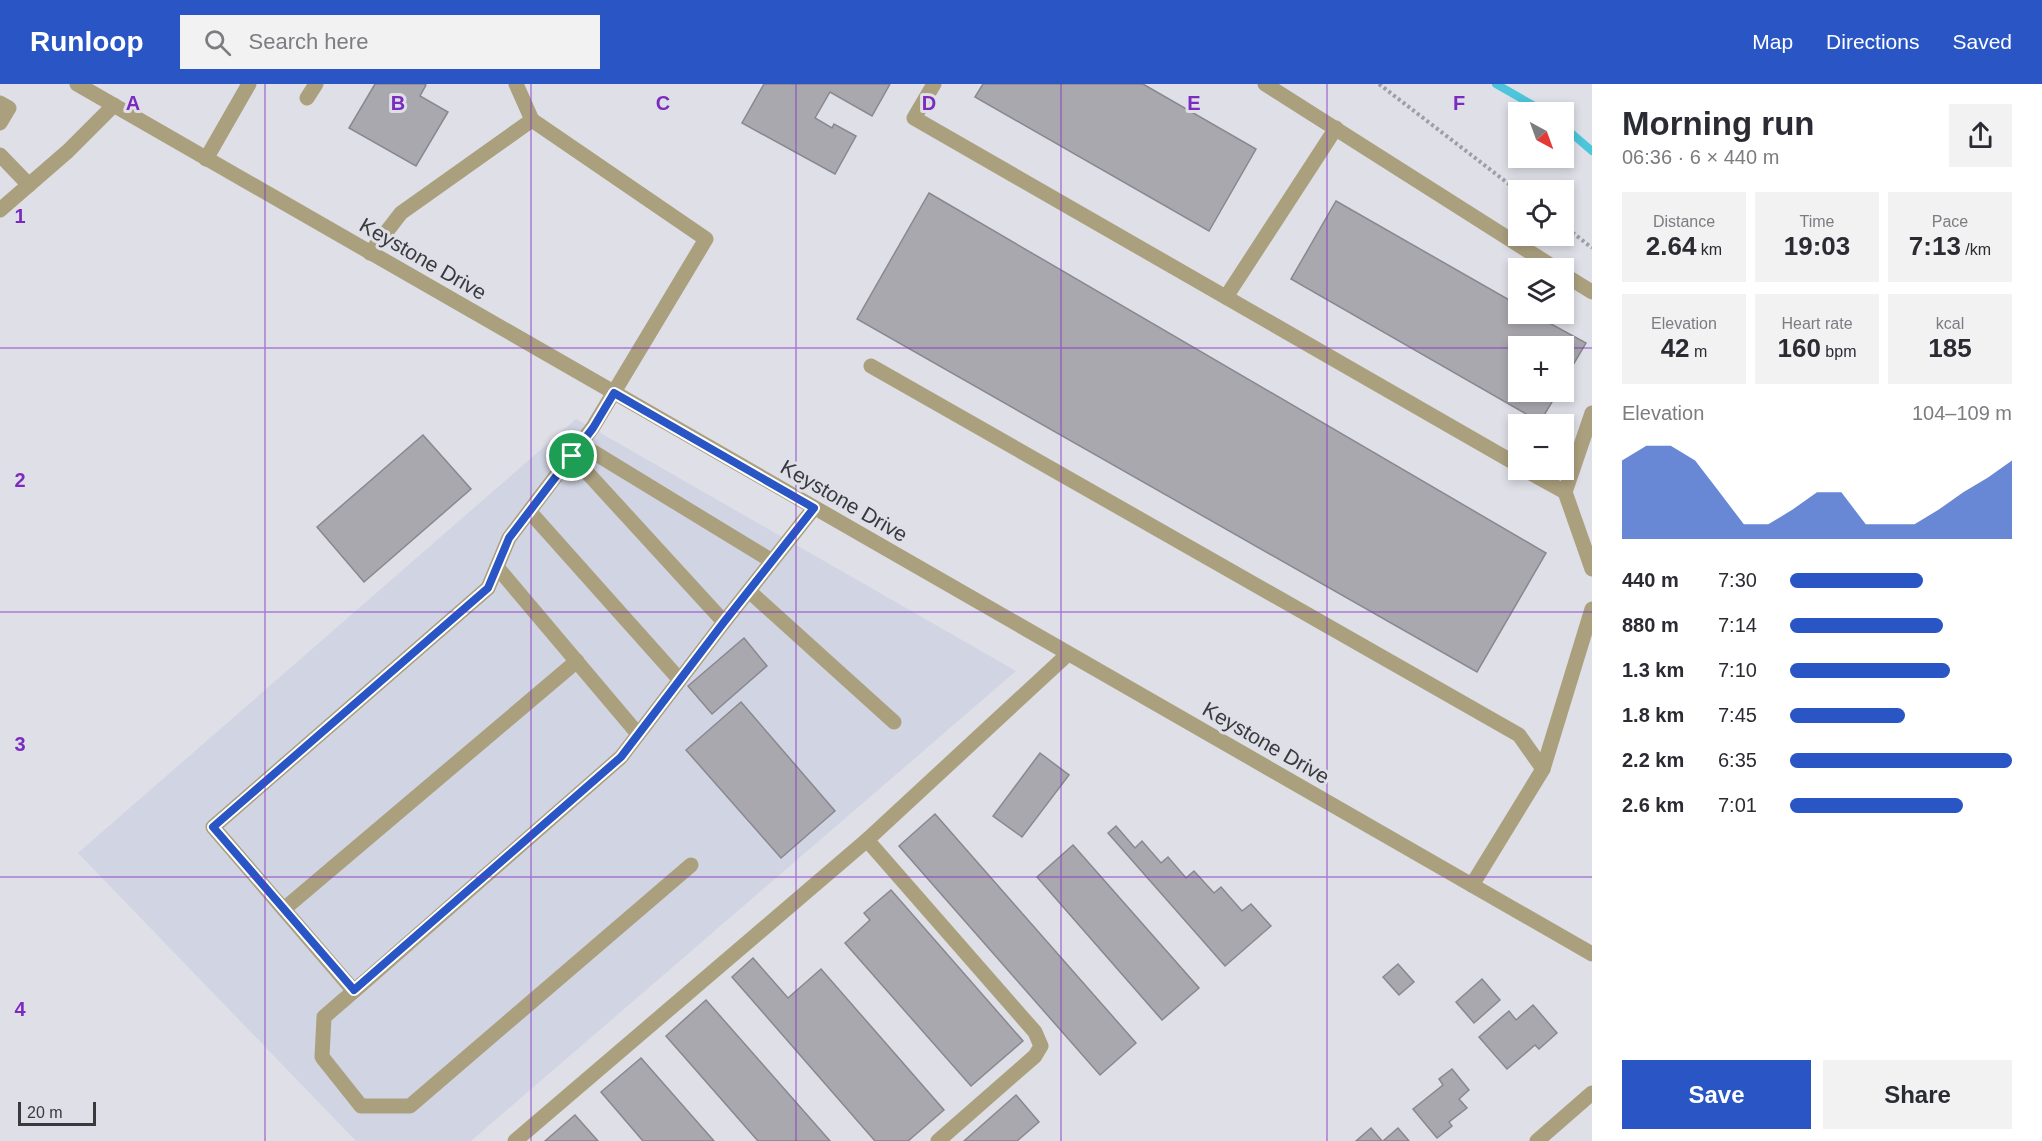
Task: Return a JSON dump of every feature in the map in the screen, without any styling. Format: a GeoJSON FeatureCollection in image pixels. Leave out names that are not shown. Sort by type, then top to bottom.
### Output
{"type":"FeatureCollection","features":[{"type":"Feature","properties":{"kind":"street","name":"Keystone Drive"},"geometry":{"type":"LineString","coordinates":[[77,84],[1592,954]]}},
{"type":"Feature","properties":{"kind":"street"},"geometry":{"type":"LineString","coordinates":[[206,159],[249,84]]}},
{"type":"Feature","properties":{"kind":"street"},"geometry":{"type":"LineString","coordinates":[[307,98],[316,84]]}},
{"type":"Feature","properties":{"kind":"street"},"geometry":{"type":"LineString","coordinates":[[354,990],[213,827],[488,588],[509,538],[576,450],[614,393],[706,238],[532,120],[516,84]]}},
{"type":"Feature","properties":{"kind":"street"},"geometry":{"type":"LineString","coordinates":[[934,84],[914,118],[1508,459]]}},
{"type":"Feature","properties":{"kind":"street"},"geometry":{"type":"LineString","coordinates":[[1265,84],[1539,258]]}},
{"type":"Feature","properties":{"kind":"street"},"geometry":{"type":"LineString","coordinates":[[0,103],[9,108],[0,123]]}},
{"type":"Feature","properties":{"kind":"street"},"geometry":{"type":"LineString","coordinates":[[0,210],[68,151],[114,105]]}},
{"type":"Feature","properties":{"kind":"street"},"geometry":{"type":"LineString","coordinates":[[370,253],[401,213],[532,120]]}},
{"type":"Feature","properties":{"kind":"street"},"geometry":{"type":"LineString","coordinates":[[1226,297],[1336,128]]}},
{"type":"Feature","properties":{"kind":"street"},"geometry":{"type":"LineString","coordinates":[[0,155],[29,186]]}},
{"type":"Feature","properties":{"kind":"street"},"geometry":{"type":"LineString","coordinates":[[1574,281],[1592,292]]}},
{"type":"Feature","properties":{"kind":"street"},"geometry":{"type":"LineString","coordinates":[[871,366],[1519,735],[1543,769]]}},
{"type":"Feature","properties":{"kind":"street"},"geometry":{"type":"LineString","coordinates":[[1592,413],[1565,492],[1592,569]]}},
{"type":"Feature","properties":{"kind":"street"},"geometry":{"type":"LineString","coordinates":[[576,450],[772,561]]}},
{"type":"Feature","properties":{"kind":"street"},"geometry":{"type":"LineString","coordinates":[[576,450],[724,622]]}},
{"type":"Feature","properties":{"kind":"street"},"geometry":{"type":"LineString","coordinates":[[1544,480],[1565,492]]}},
{"type":"Feature","properties":{"kind":"street"},"geometry":{"type":"LineString","coordinates":[[691,865],[410,1106],[361,1106],[322,1057],[324,1017],[621,757],[679,679],[814,508]]}},
{"type":"Feature","properties":{"kind":"street"},"geometry":{"type":"LineString","coordinates":[[530,512],[679,679]]}},
{"type":"Feature","properties":{"kind":"street"},"geometry":{"type":"LineString","coordinates":[[497,567],[638,734]]}},
{"type":"Feature","properties":{"kind":"street"},"geometry":{"type":"LineString","coordinates":[[749,591],[894,722]]}},
{"type":"Feature","properties":{"kind":"street"},"geometry":{"type":"LineString","coordinates":[[1472,885],[1543,769],[1592,609]]}},
{"type":"Feature","properties":{"kind":"street"},"geometry":{"type":"LineString","coordinates":[[515,1141],[867,840],[1068,654]]}},
{"type":"Feature","properties":{"kind":"street"},"geometry":{"type":"LineString","coordinates":[[284,909],[577,661]]}},
{"type":"Feature","properties":{"kind":"street"},"geometry":{"type":"LineString","coordinates":[[867,840],[1035,1032],[1041,1046],[1035,1056],[938,1141]]}},
{"type":"Feature","properties":{"kind":"street"},"geometry":{"type":"LineString","coordinates":[[1537,1141],[1592,1093]]}},
{"type":"Feature","properties":{"kind":"path"},"geometry":{"type":"LineString","coordinates":[[1379,84],[1508,183]]}},
{"type":"Feature","properties":{"kind":"path"},"geometry":{"type":"LineString","coordinates":[[1574,234],[1592,248]]}},
{"type":"Feature","properties":{"kind":"shaded area"},"geometry":{"type":"Polygon","coordinates":[[[576,419],[1016,671],[471,1141],[356,1141],[78,853],[576,419]]]}},
{"type":"Feature","properties":{"kind":"building"},"geometry":{"type":"Polygon","coordinates":[[[375,84],[424,84],[426,85],[420,96],[448,112],[416,166],[349,128],[375,84]]]}},
{"type":"Feature","properties":{"kind":"building"},"geometry":{"type":"Polygon","coordinates":[[[764,84],[890,84],[872,116],[830,92],[815,118],[832,128],[834,124],[856,136],[835,174],[742,123],[764,84]]]}},
{"type":"Feature","properties":{"kind":"building"},"geometry":{"type":"Polygon","coordinates":[[[983,84],[1143,84],[1256,149],[1209,231],[975,97],[983,84]]]}},
{"type":"Feature","properties":{"kind":"building"},"geometry":{"type":"Polygon","coordinates":[[[929,193],[1546,553],[1477,672],[857,319],[929,193]]]}},
{"type":"Feature","properties":{"kind":"building"},"geometry":{"type":"Polygon","coordinates":[[[1336,201],[1508,299],[1508,324],[1551,324],[1573,336],[1508,336],[1508,402],[1552,402],[1545,414],[1526,414],[1291,279],[1336,201]]]}},
{"type":"Feature","properties":{"kind":"building"},"geometry":{"type":"Polygon","coordinates":[[[1574,336],[1586,343],[1574,363],[1574,336]]]}},
{"type":"Feature","properties":{"kind":"building"},"geometry":{"type":"Polygon","coordinates":[[[423,435],[471,489],[364,582],[317,527],[423,435]]]}},
{"type":"Feature","properties":{"kind":"building"},"geometry":{"type":"Polygon","coordinates":[[[744,638],[767,666],[712,714],[688,686],[744,638]]]}},
{"type":"Feature","properties":{"kind":"building"},"geometry":{"type":"Polygon","coordinates":[[[741,702],[835,811],[781,858],[686,750],[741,702]]]}},
{"type":"Feature","properties":{"kind":"building"},"geometry":{"type":"Polygon","coordinates":[[[1040,753],[1069,775],[1022,837],[993,816],[1040,753]]]}},
{"type":"Feature","properties":{"kind":"building"},"geometry":{"type":"Polygon","coordinates":[[[935,814],[1136,1043],[1100,1075],[899,846],[935,814]]]}},
{"type":"Feature","properties":{"kind":"building"},"geometry":{"type":"Polygon","coordinates":[[[1116,826],[1135,848],[1142,841],[1161,863],[1168,857],[1186,878],[1194,871],[1214,893],[1221,887],[1242,911],[1251,904],[1271,926],[1225,966],[1108,833],[1116,826]]]}},
{"type":"Feature","properties":{"kind":"building"},"geometry":{"type":"Polygon","coordinates":[[[1073,845],[1199,988],[1162,1020],[1037,877],[1073,845]]]}},
{"type":"Feature","properties":{"kind":"building"},"geometry":{"type":"Polygon","coordinates":[[[891,890],[1023,1041],[971,1086],[845,943],[870,920],[864,913],[891,890]]]}},
{"type":"Feature","properties":{"kind":"building"},"geometry":{"type":"Polygon","coordinates":[[[753,958],[788,998],[821,969],[944,1110],[908,1141],[875,1141],[732,977],[753,958]]]}},
{"type":"Feature","properties":{"kind":"building"},"geometry":{"type":"Polygon","coordinates":[[[1398,964],[1414,982],[1399,995],[1383,977],[1398,964]]]}},
{"type":"Feature","properties":{"kind":"building"},"geometry":{"type":"Polygon","coordinates":[[[1482,979],[1500,1000],[1474,1023],[1456,1002],[1482,979]]]}},
{"type":"Feature","properties":{"kind":"building"},"geometry":{"type":"Polygon","coordinates":[[[706,1000],[830,1141],[758,1141],[666,1036],[706,1000]]]}},
{"type":"Feature","properties":{"kind":"building"},"geometry":{"type":"Polygon","coordinates":[[[1533,1005],[1557,1033],[1539,1049],[1535,1045],[1507,1069],[1479,1037],[1509,1011],[1516,1020],[1533,1005]]]}},
{"type":"Feature","properties":{"kind":"building"},"geometry":{"type":"Polygon","coordinates":[[[641,1058],[714,1141],[643,1141],[601,1092],[641,1058]]]}},
{"type":"Feature","properties":{"kind":"building"},"geometry":{"type":"Polygon","coordinates":[[[1452,1069],[1469,1090],[1459,1099],[1467,1108],[1449,1122],[1452,1126],[1437,1138],[1413,1109],[1443,1085],[1439,1079],[1452,1069]]]}},
{"type":"Feature","properties":{"kind":"building"},"geometry":{"type":"Polygon","coordinates":[[[1016,1095],[1039,1122],[1017,1141],[964,1141],[1016,1095]]]}},
{"type":"Feature","properties":{"kind":"building"},"geometry":{"type":"Polygon","coordinates":[[[575,1115],[598,1141],[545,1141],[575,1115]]]}},
{"type":"Feature","properties":{"kind":"building"},"geometry":{"type":"Polygon","coordinates":[[[1371,1128],[1382,1141],[1356,1141],[1371,1128]]]}},
{"type":"Feature","properties":{"kind":"building"},"geometry":{"type":"Polygon","coordinates":[[[1398,1128],[1409,1141],[1383,1141],[1398,1128]]]}},
{"type":"Feature","properties":{"kind":"waterway"},"geometry":{"type":"LineString","coordinates":[[1496,84],[1528,102]]}},
{"type":"Feature","properties":{"kind":"waterway"},"geometry":{"type":"LineString","coordinates":[[1574,135],[1592,151]]}},
{"type":"Feature","properties":{"kind":"route"},"geometry":{"type":"LineString","coordinates":[[614,393],[814,508],[621,757],[354,990],[213,827],[488,588],[509,538],[572,456],[593,428],[614,393]]}}]}
